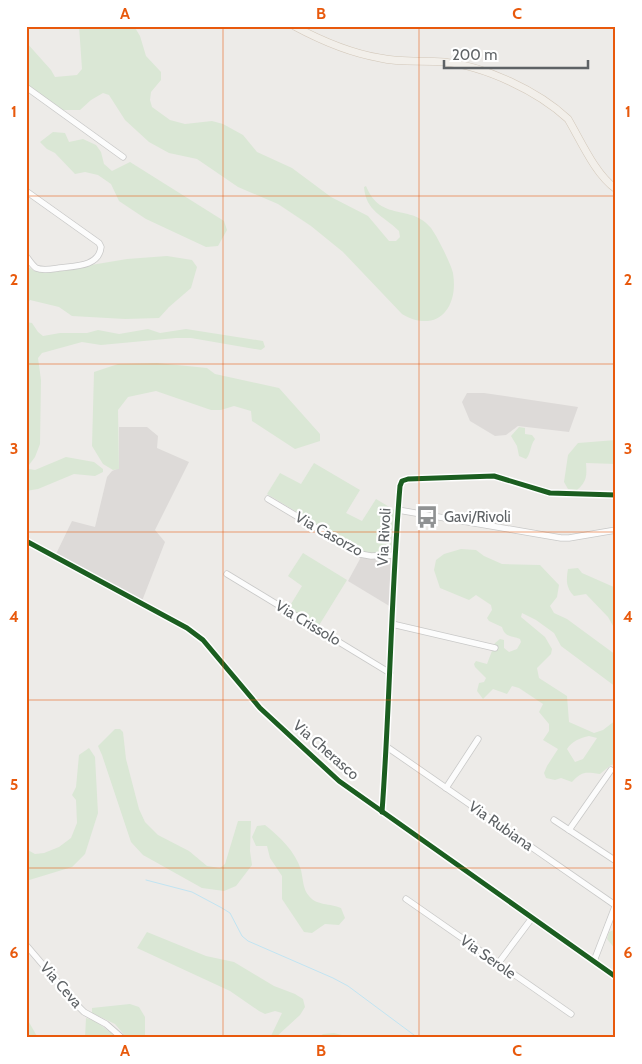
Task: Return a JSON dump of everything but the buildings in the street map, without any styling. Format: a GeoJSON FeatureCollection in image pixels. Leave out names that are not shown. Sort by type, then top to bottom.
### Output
{"type":"FeatureCollection","features":[{"type":"Feature","properties":{"kind":"main road"},"geometry":{"type":"LineString","coordinates":[[294,26],[341,47],[378,58],[402,62],[456,64],[493,73],[538,97],[562,113],[568,119],[597,168],[616,189]]}},
{"type":"Feature","properties":{"kind":"street"},"geometry":{"type":"LineString","coordinates":[[26,87],[123,157]]}},
{"type":"Feature","properties":{"kind":"street"},"geometry":{"type":"LineString","coordinates":[[26,191],[99,243],[101,249],[98,256],[87,264],[53,269],[37,268],[26,256]]}},
{"type":"Feature","properties":{"kind":"street","name":"Via Rivoli"},"geometry":{"type":"LineString","coordinates":[[382,812],[387,747],[395,555],[400,484],[402,480],[494,476],[550,493],[616,495]]}},
{"type":"Feature","properties":{"kind":"street","name":"Via Casorzo"},"geometry":{"type":"LineString","coordinates":[[268,499],[360,554],[371,556],[395,555]]}},
{"type":"Feature","properties":{"kind":"street"},"geometry":{"type":"LineString","coordinates":[[398,510],[560,538],[616,530]]}},
{"type":"Feature","properties":{"kind":"street","name":"Via Cherasco"},"geometry":{"type":"LineString","coordinates":[[26,541],[187,628],[202,640],[260,708],[340,781],[616,977]]}},
{"type":"Feature","properties":{"kind":"street","name":"Via Crissolo"},"geometry":{"type":"LineString","coordinates":[[227,574],[390,673]]}},
{"type":"Feature","properties":{"kind":"street"},"geometry":{"type":"LineString","coordinates":[[392,624],[495,648]]}},
{"type":"Feature","properties":{"kind":"street"},"geometry":{"type":"LineString","coordinates":[[446,788],[478,739]]}},
{"type":"Feature","properties":{"kind":"street","name":"Via Rubiana"},"geometry":{"type":"LineString","coordinates":[[387,747],[616,905]]}},
{"type":"Feature","properties":{"kind":"street"},"geometry":{"type":"LineString","coordinates":[[569,830],[611,770]]}},
{"type":"Feature","properties":{"kind":"street"},"geometry":{"type":"LineString","coordinates":[[554,820],[616,862]]}},
{"type":"Feature","properties":{"kind":"street","name":"Via Serole"},"geometry":{"type":"LineString","coordinates":[[406,899],[497,965],[571,1014]]}},
{"type":"Feature","properties":{"kind":"street"},"geometry":{"type":"LineString","coordinates":[[594,961],[616,905]]}},
{"type":"Feature","properties":{"kind":"street"},"geometry":{"type":"LineString","coordinates":[[497,965],[532,918]]}},
{"type":"Feature","properties":{"kind":"street","name":"Via Ceva"},"geometry":{"type":"LineString","coordinates":[[26,945],[79,1007],[106,1024],[122,1038]]}},
{"type":"Feature","properties":{"kind":"shaded area"},"geometry":{"type":"Polygon","coordinates":[[[467,393],[484,393],[578,407],[569,432],[518,426],[506,435],[495,436],[470,421],[462,402],[467,393]]]}},
{"type":"Feature","properties":{"kind":"shaded area"},"geometry":{"type":"Polygon","coordinates":[[[119,427],[147,427],[158,436],[157,448],[189,462],[155,530],[165,542],[142,601],[56,554],[72,521],[95,527],[107,477],[112,471],[119,468],[119,427]]]}},
{"type":"Feature","properties":{"kind":"shaded area"},"geometry":{"type":"Polygon","coordinates":[[[361,557],[393,558],[391,607],[348,581],[361,557]]]}},
{"type":"Feature","properties":{"kind":"green space"},"geometry":{"type":"Polygon","coordinates":[[[79,26],[134,26],[140,36],[146,56],[161,72],[161,80],[151,92],[150,100],[152,107],[170,120],[185,124],[212,121],[223,124],[243,135],[257,152],[292,168],[331,197],[368,216],[389,241],[396,241],[400,237],[399,231],[372,208],[365,195],[364,187],[366,186],[372,197],[380,205],[415,216],[423,221],[437,237],[453,273],[454,286],[448,307],[435,319],[425,321],[402,314],[343,252],[311,226],[278,204],[238,187],[197,159],[169,153],[149,142],[125,120],[109,95],[103,93],[91,100],[80,110],[62,110],[26,84],[26,42],[55,77],[77,75],[82,69],[79,26]]]}},
{"type":"Feature","properties":{"kind":"green space"},"geometry":{"type":"Polygon","coordinates":[[[53,132],[65,133],[69,142],[83,139],[96,145],[101,152],[104,164],[112,171],[130,162],[224,221],[227,230],[218,246],[206,247],[146,219],[119,201],[111,184],[98,175],[85,172],[75,174],[55,153],[47,149],[40,142],[53,132]]]}},
{"type":"Feature","properties":{"kind":"green space"},"geometry":{"type":"Polygon","coordinates":[[[167,256],[192,260],[197,267],[191,288],[159,318],[125,319],[72,316],[59,307],[30,300],[26,305],[26,265],[34,271],[49,272],[127,259],[167,256]]]}},
{"type":"Feature","properties":{"kind":"green space"},"geometry":{"type":"Polygon","coordinates":[[[26,322],[32,323],[43,336],[60,333],[87,333],[98,330],[119,334],[148,329],[160,333],[186,329],[263,341],[265,347],[261,350],[191,338],[176,338],[101,345],[82,342],[42,353],[38,358],[41,380],[40,444],[35,457],[29,465],[29,469],[35,470],[66,457],[94,462],[103,469],[103,472],[95,476],[74,474],[38,489],[26,491],[26,322]]]}},
{"type":"Feature","properties":{"kind":"green space"},"geometry":{"type":"Polygon","coordinates":[[[157,363],[207,368],[215,374],[279,388],[320,434],[320,441],[295,449],[252,421],[251,411],[234,406],[221,410],[211,410],[156,391],[128,397],[118,410],[119,469],[113,470],[103,464],[92,446],[94,372],[118,364],[157,363]]]}},
{"type":"Feature","properties":{"kind":"green space"},"geometry":{"type":"Polygon","coordinates":[[[519,427],[525,428],[525,434],[532,435],[535,439],[526,459],[519,456],[517,446],[511,436],[519,427]]]}},
{"type":"Feature","properties":{"kind":"green space"},"geometry":{"type":"Polygon","coordinates":[[[616,440],[616,464],[586,463],[586,475],[583,484],[577,490],[568,489],[564,482],[568,455],[578,443],[616,440]]]}},
{"type":"Feature","properties":{"kind":"green space"},"geometry":{"type":"Polygon","coordinates":[[[314,463],[360,490],[346,513],[362,521],[376,499],[396,511],[393,553],[366,554],[267,494],[280,473],[301,484],[314,463]]]}},
{"type":"Feature","properties":{"kind":"green space"},"geometry":{"type":"Polygon","coordinates":[[[461,549],[476,550],[502,564],[540,565],[559,585],[557,597],[550,606],[554,613],[567,619],[616,655],[616,687],[561,646],[554,633],[522,613],[521,617],[545,637],[552,649],[551,654],[537,668],[539,678],[567,696],[569,722],[594,733],[603,730],[616,720],[616,764],[611,765],[600,774],[581,774],[572,782],[561,778],[555,780],[546,778],[544,773],[558,749],[543,740],[549,731],[549,724],[539,712],[543,704],[519,688],[512,686],[507,694],[493,689],[483,699],[477,691],[479,683],[484,682],[486,678],[475,667],[476,661],[487,664],[495,643],[500,639],[504,640],[504,648],[509,652],[517,649],[521,642],[520,639],[507,635],[502,627],[489,621],[487,618],[492,610],[491,605],[476,595],[469,600],[440,588],[434,570],[436,560],[444,554],[461,549]],[[589,736],[576,740],[569,746],[567,749],[575,762],[583,759],[597,738],[589,736]]]}},
{"type":"Feature","properties":{"kind":"green space"},"geometry":{"type":"Polygon","coordinates":[[[303,553],[347,580],[318,627],[288,609],[302,586],[288,576],[303,553]]]}},
{"type":"Feature","properties":{"kind":"green space"},"geometry":{"type":"Polygon","coordinates":[[[578,568],[582,573],[616,588],[616,631],[608,617],[586,594],[574,596],[569,590],[567,580],[568,569],[578,568]]]}},
{"type":"Feature","properties":{"kind":"green space"},"geometry":{"type":"Polygon","coordinates":[[[115,729],[120,729],[123,732],[126,759],[139,809],[145,822],[158,835],[189,851],[207,866],[220,868],[225,864],[238,821],[251,821],[250,851],[252,865],[236,886],[224,891],[202,888],[143,855],[131,842],[98,746],[115,729]]]}},
{"type":"Feature","properties":{"kind":"green space"},"geometry":{"type":"Polygon","coordinates":[[[89,748],[95,757],[98,813],[85,854],[72,867],[26,881],[26,849],[35,854],[44,853],[59,847],[71,838],[77,823],[76,800],[72,795],[76,787],[79,755],[89,748]]]}},
{"type":"Feature","properties":{"kind":"green space"},"geometry":{"type":"Polygon","coordinates":[[[265,825],[295,857],[301,870],[307,894],[320,903],[341,908],[345,918],[339,925],[325,924],[312,933],[304,932],[282,899],[282,876],[270,858],[267,846],[256,846],[252,837],[257,826],[265,825]]]}},
{"type":"Feature","properties":{"kind":"green space"},"geometry":{"type":"Polygon","coordinates":[[[616,929],[616,950],[607,939],[609,932],[616,929]]]}},
{"type":"Feature","properties":{"kind":"green space"},"geometry":{"type":"Polygon","coordinates":[[[147,932],[206,956],[234,962],[274,986],[303,999],[305,1007],[300,1015],[275,1038],[270,1038],[282,1013],[275,1011],[265,1014],[230,991],[137,948],[147,932]]]}},
{"type":"Feature","properties":{"kind":"green space"},"geometry":{"type":"Polygon","coordinates":[[[130,1004],[139,1007],[145,1017],[145,1035],[148,1038],[127,1038],[115,1024],[92,1013],[92,1008],[130,1004]]]}},
{"type":"Feature","properties":{"kind":"green space"},"geometry":{"type":"Polygon","coordinates":[[[26,1017],[38,1038],[26,1038],[26,1017]]]}},
{"type":"Feature","properties":{"kind":"green space"},"geometry":{"type":"Polygon","coordinates":[[[86,1018],[96,1021],[117,1038],[85,1038],[86,1018]]]}},
{"type":"Feature","properties":{"kind":"green space"},"geometry":{"type":"Polygon","coordinates":[[[334,1033],[354,1038],[318,1038],[323,1034],[334,1033]]]}},
{"type":"Feature","properties":{"kind":"waterway"},"geometry":{"type":"LineString","coordinates":[[146,880],[192,892],[222,908],[230,913],[242,936],[248,941],[348,986],[418,1038]]}},
{"type":"Feature","properties":{"kind":"cycle path"},"geometry":{"type":"LineString","coordinates":[[382,812],[392,608],[400,486],[402,481],[408,479],[494,476],[550,493],[616,495]]}},
{"type":"Feature","properties":{"kind":"cycle path"},"geometry":{"type":"LineString","coordinates":[[26,541],[187,628],[203,640],[260,708],[339,781],[616,977]]}},
{"type":"Feature","properties":{"kind":"place","name":"Gavi/Rivoli"},"geometry":{"type":"Point","coordinates":[427,517]}}]}
